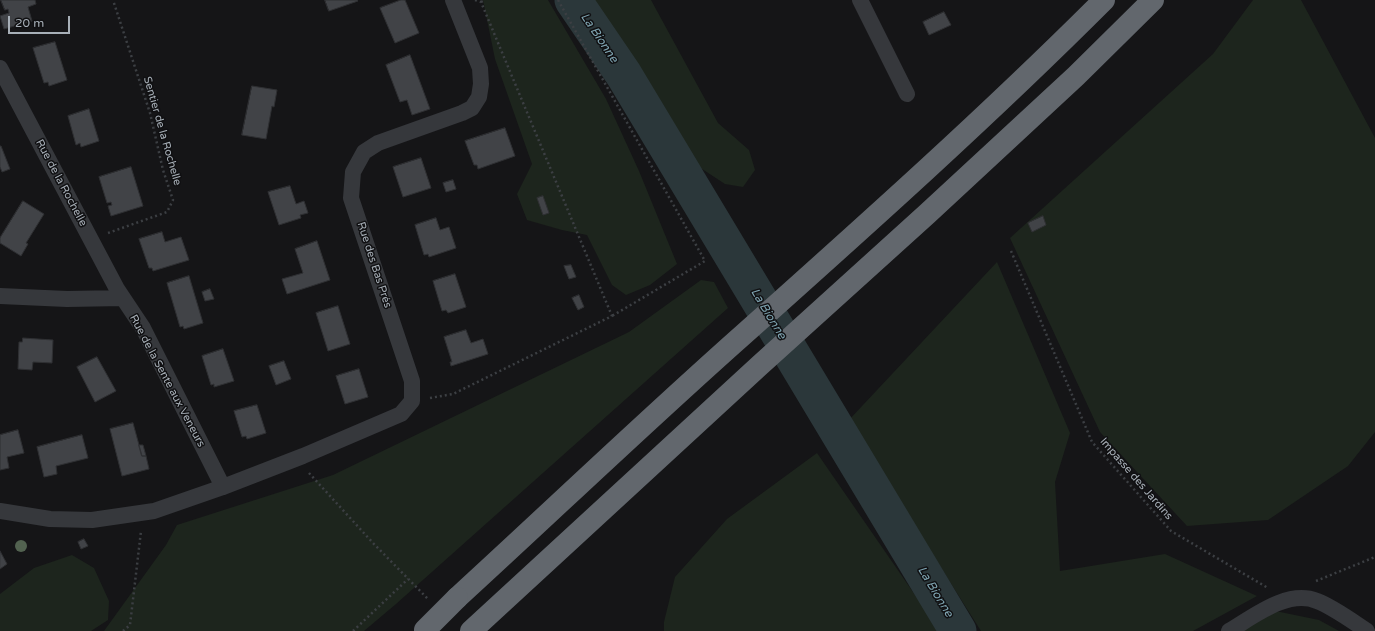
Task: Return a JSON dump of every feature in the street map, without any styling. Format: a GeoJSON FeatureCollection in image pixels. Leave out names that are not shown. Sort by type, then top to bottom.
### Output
{"type":"FeatureCollection","features":[{"type":"Feature","properties":{"kind":"highway"},"geometry":{"type":"LineString","coordinates":[[424,630],[743,334],[782,301],[1036,67],[1104,0]]}},
{"type":"Feature","properties":{"kind":"highway"},"geometry":{"type":"LineString","coordinates":[[476,626],[759,366],[928,214],[1076,76],[1153,0]]}},
{"type":"Feature","properties":{"kind":"street","name":"Rue des Bas Prés"},"geometry":{"type":"LineString","coordinates":[[412,402],[412,381],[351,198],[353,172],[364,152],[378,143],[462,114],[472,108],[479,97],[481,84],[480,68],[453,0]]}},
{"type":"Feature","properties":{"kind":"street"},"geometry":{"type":"LineString","coordinates":[[860,0],[907,94]]}},
{"type":"Feature","properties":{"kind":"street","name":"Rue de la Rochelle"},"geometry":{"type":"LineString","coordinates":[[0,68],[123,298]]}},
{"type":"Feature","properties":{"kind":"street"},"geometry":{"type":"LineString","coordinates":[[0,296],[67,299],[123,298]]}},
{"type":"Feature","properties":{"kind":"street","name":"Rue de la Sente aux Veneurs"},"geometry":{"type":"LineString","coordinates":[[123,298],[142,328],[223,487]]}},
{"type":"Feature","properties":{"kind":"street"},"geometry":{"type":"LineString","coordinates":[[0,511],[50,519],[92,520],[154,511],[223,487],[303,456],[401,414],[412,402]]}},
{"type":"Feature","properties":{"kind":"street"},"geometry":{"type":"LineString","coordinates":[[1229,631],[1278,602],[1300,598],[1316,600],[1367,631]]}},
{"type":"Feature","properties":{"kind":"path","name":"Sentier de la Rochelle"},"geometry":{"type":"LineString","coordinates":[[91,239],[167,212],[173,200],[163,170],[150,113],[113,0]]}},
{"type":"Feature","properties":{"kind":"path"},"geometry":{"type":"LineString","coordinates":[[475,0],[481,2],[485,0]]}},
{"type":"Feature","properties":{"kind":"path"},"geometry":{"type":"LineString","coordinates":[[412,402],[453,394],[612,316],[705,261],[558,0]]}},
{"type":"Feature","properties":{"kind":"path"},"geometry":{"type":"LineString","coordinates":[[481,2],[612,316]]}},
{"type":"Feature","properties":{"kind":"path","name":"Impasse des Jardins"},"geometry":{"type":"LineString","coordinates":[[1011,251],[1092,442],[1171,531],[1267,587],[1278,602]]}},
{"type":"Feature","properties":{"kind":"path"},"geometry":{"type":"LineString","coordinates":[[303,456],[306,470],[428,600]]}},
{"type":"Feature","properties":{"kind":"path"},"geometry":{"type":"LineString","coordinates":[[123,631],[130,625],[143,512]]}},
{"type":"Feature","properties":{"kind":"path"},"geometry":{"type":"LineString","coordinates":[[1309,584],[1375,557]]}},
{"type":"Feature","properties":{"kind":"path"},"geometry":{"type":"LineString","coordinates":[[354,631],[408,579]]}},
{"type":"Feature","properties":{"kind":"shaded area"},"geometry":{"type":"Polygon","coordinates":[[[483,0],[548,0],[606,99],[639,171],[677,264],[650,285],[626,295],[612,285],[587,235],[562,230],[527,220],[517,194],[532,164],[495,59],[483,0]]]}},
{"type":"Feature","properties":{"kind":"shaded area"},"geometry":{"type":"Polygon","coordinates":[[[592,0],[651,0],[718,123],[749,150],[755,170],[743,187],[725,184],[696,165],[592,0]]]}},
{"type":"Feature","properties":{"kind":"shaded area"},"geometry":{"type":"Polygon","coordinates":[[[1253,0],[1301,0],[1375,138],[1375,432],[1348,466],[1268,520],[1187,526],[1100,432],[1010,238],[1213,54],[1253,0]]]}},
{"type":"Feature","properties":{"kind":"shaded area"},"geometry":{"type":"Polygon","coordinates":[[[997,262],[1070,433],[1055,482],[1060,571],[1165,554],[1257,596],[1193,631],[981,631],[848,421],[997,262]]]}},
{"type":"Feature","properties":{"kind":"shaded area"},"geometry":{"type":"Polygon","coordinates":[[[701,280],[714,282],[728,308],[364,631],[104,631],[166,545],[177,525],[333,475],[629,332],[701,280]]]}},
{"type":"Feature","properties":{"kind":"shaded area"},"geometry":{"type":"Polygon","coordinates":[[[817,453],[924,608],[937,631],[664,631],[664,622],[675,577],[727,519],[817,453]]]}},
{"type":"Feature","properties":{"kind":"shaded area"},"geometry":{"type":"Polygon","coordinates":[[[72,555],[94,568],[109,601],[108,620],[91,631],[0,631],[0,594],[34,568],[72,555]]]}},
{"type":"Feature","properties":{"kind":"shaded area"},"geometry":{"type":"Polygon","coordinates":[[[1256,607],[1319,620],[1339,631],[1221,631],[1256,607]]]}},
{"type":"Feature","properties":{"kind":"building"},"geometry":{"type":"Polygon","coordinates":[[[1,0],[35,0],[36,4],[28,7],[32,21],[4,29],[0,16],[9,13],[8,9],[5,10],[1,0]]]}},
{"type":"Feature","properties":{"kind":"building"},"geometry":{"type":"Polygon","coordinates":[[[325,0],[357,0],[358,1],[329,11],[325,0]]]}},
{"type":"Feature","properties":{"kind":"building"},"geometry":{"type":"Polygon","coordinates":[[[401,0],[405,0],[419,33],[395,43],[380,8],[401,0]]]}},
{"type":"Feature","properties":{"kind":"building"},"geometry":{"type":"Polygon","coordinates":[[[944,12],[951,25],[929,35],[923,22],[944,12]]]}},
{"type":"Feature","properties":{"kind":"building"},"geometry":{"type":"Polygon","coordinates":[[[55,42],[67,80],[49,86],[48,82],[44,83],[33,48],[55,42]]]}},
{"type":"Feature","properties":{"kind":"building"},"geometry":{"type":"Polygon","coordinates":[[[410,55],[430,109],[412,115],[407,100],[400,102],[386,65],[410,55]]]}},
{"type":"Feature","properties":{"kind":"building"},"geometry":{"type":"Polygon","coordinates":[[[252,86],[277,90],[274,107],[272,106],[266,139],[242,135],[252,86]]]}},
{"type":"Feature","properties":{"kind":"building"},"geometry":{"type":"Polygon","coordinates":[[[89,109],[99,141],[81,147],[80,143],[76,145],[68,116],[89,109]]]}},
{"type":"Feature","properties":{"kind":"building"},"geometry":{"type":"Polygon","coordinates":[[[505,128],[515,156],[478,169],[477,165],[474,165],[465,141],[505,128]]]}},
{"type":"Feature","properties":{"kind":"building"},"geometry":{"type":"Polygon","coordinates":[[[0,146],[10,169],[2,172],[0,167],[0,146]]]}},
{"type":"Feature","properties":{"kind":"building"},"geometry":{"type":"Polygon","coordinates":[[[421,158],[431,188],[403,197],[393,167],[421,158]]]}},
{"type":"Feature","properties":{"kind":"building"},"geometry":{"type":"Polygon","coordinates":[[[131,167],[143,206],[111,216],[108,206],[112,205],[111,202],[107,203],[99,177],[131,167]]]}},
{"type":"Feature","properties":{"kind":"building"},"geometry":{"type":"Polygon","coordinates":[[[453,180],[456,189],[446,192],[443,183],[453,180]]]}},
{"type":"Feature","properties":{"kind":"building"},"geometry":{"type":"Polygon","coordinates":[[[290,186],[296,204],[304,201],[308,213],[300,215],[301,218],[279,225],[268,192],[290,186]]]}},
{"type":"Feature","properties":{"kind":"building"},"geometry":{"type":"Polygon","coordinates":[[[543,196],[549,213],[543,215],[537,198],[543,196]]]}},
{"type":"Feature","properties":{"kind":"building"},"geometry":{"type":"Polygon","coordinates":[[[23,201],[44,214],[26,243],[28,244],[21,256],[0,243],[0,238],[23,201]]]}},
{"type":"Feature","properties":{"kind":"building"},"geometry":{"type":"Polygon","coordinates":[[[1043,216],[1046,225],[1032,232],[1028,223],[1043,216]]]}},
{"type":"Feature","properties":{"kind":"building"},"geometry":{"type":"Polygon","coordinates":[[[436,218],[440,230],[449,227],[456,248],[429,257],[428,254],[424,255],[415,225],[436,218]]]}},
{"type":"Feature","properties":{"kind":"building"},"geometry":{"type":"Polygon","coordinates":[[[162,232],[165,242],[181,237],[189,260],[153,271],[152,268],[149,268],[139,239],[162,232]]]}},
{"type":"Feature","properties":{"kind":"building"},"geometry":{"type":"Polygon","coordinates":[[[317,241],[330,280],[287,294],[282,279],[303,273],[295,249],[317,241]]]}},
{"type":"Feature","properties":{"kind":"building"},"geometry":{"type":"Polygon","coordinates":[[[571,265],[576,277],[569,279],[564,266],[571,265]]]}},
{"type":"Feature","properties":{"kind":"building"},"geometry":{"type":"Polygon","coordinates":[[[455,274],[466,307],[448,313],[446,310],[442,311],[433,281],[455,274]]]}},
{"type":"Feature","properties":{"kind":"building"},"geometry":{"type":"Polygon","coordinates":[[[189,276],[203,323],[184,329],[183,326],[180,327],[167,283],[189,276]]]}},
{"type":"Feature","properties":{"kind":"building"},"geometry":{"type":"Polygon","coordinates":[[[210,289],[214,299],[205,301],[202,292],[210,289]]]}},
{"type":"Feature","properties":{"kind":"building"},"geometry":{"type":"Polygon","coordinates":[[[579,295],[584,307],[578,310],[572,298],[579,295]]]}},
{"type":"Feature","properties":{"kind":"building"},"geometry":{"type":"Polygon","coordinates":[[[338,306],[350,344],[328,351],[316,313],[338,306]]]}},
{"type":"Feature","properties":{"kind":"building"},"geometry":{"type":"Polygon","coordinates":[[[466,330],[471,343],[483,339],[488,354],[451,366],[450,362],[452,362],[444,337],[466,330]]]}},
{"type":"Feature","properties":{"kind":"building"},"geometry":{"type":"Polygon","coordinates":[[[23,338],[53,340],[52,363],[33,362],[32,370],[18,369],[19,342],[22,342],[23,338]]]}},
{"type":"Feature","properties":{"kind":"building"},"geometry":{"type":"Polygon","coordinates":[[[223,349],[234,381],[214,387],[214,384],[211,385],[202,356],[223,349]]]}},
{"type":"Feature","properties":{"kind":"building"},"geometry":{"type":"Polygon","coordinates":[[[97,357],[116,391],[95,402],[77,367],[97,357]]]}},
{"type":"Feature","properties":{"kind":"building"},"geometry":{"type":"Polygon","coordinates":[[[284,361],[291,379],[276,385],[269,366],[284,361]]]}},
{"type":"Feature","properties":{"kind":"building"},"geometry":{"type":"Polygon","coordinates":[[[359,369],[368,397],[345,404],[336,376],[359,369]]]}},
{"type":"Feature","properties":{"kind":"building"},"geometry":{"type":"Polygon","coordinates":[[[257,405],[266,433],[247,439],[246,436],[242,437],[234,411],[257,405]]]}},
{"type":"Feature","properties":{"kind":"building"},"geometry":{"type":"Polygon","coordinates":[[[133,423],[142,456],[146,456],[149,469],[122,476],[110,429],[133,423]]]}},
{"type":"Feature","properties":{"kind":"building"},"geometry":{"type":"Polygon","coordinates":[[[18,430],[24,453],[7,457],[9,468],[0,470],[0,435],[18,430]]]}},
{"type":"Feature","properties":{"kind":"building"},"geometry":{"type":"Polygon","coordinates":[[[82,435],[88,458],[56,466],[57,474],[44,477],[37,447],[82,435]]]}},
{"type":"Feature","properties":{"kind":"building"},"geometry":{"type":"Polygon","coordinates":[[[139,445],[143,445],[146,456],[142,456],[139,445]]]}},
{"type":"Feature","properties":{"kind":"building"},"geometry":{"type":"Polygon","coordinates":[[[84,539],[88,546],[81,549],[78,542],[84,539]]]}},
{"type":"Feature","properties":{"kind":"building"},"geometry":{"type":"Polygon","coordinates":[[[0,551],[7,564],[0,569],[0,551]]]}},
{"type":"Feature","properties":{"kind":"waterway","name":"La Bionne"},"geometry":{"type":"LineString","coordinates":[[573,0],[624,75],[958,631]]}}]}
